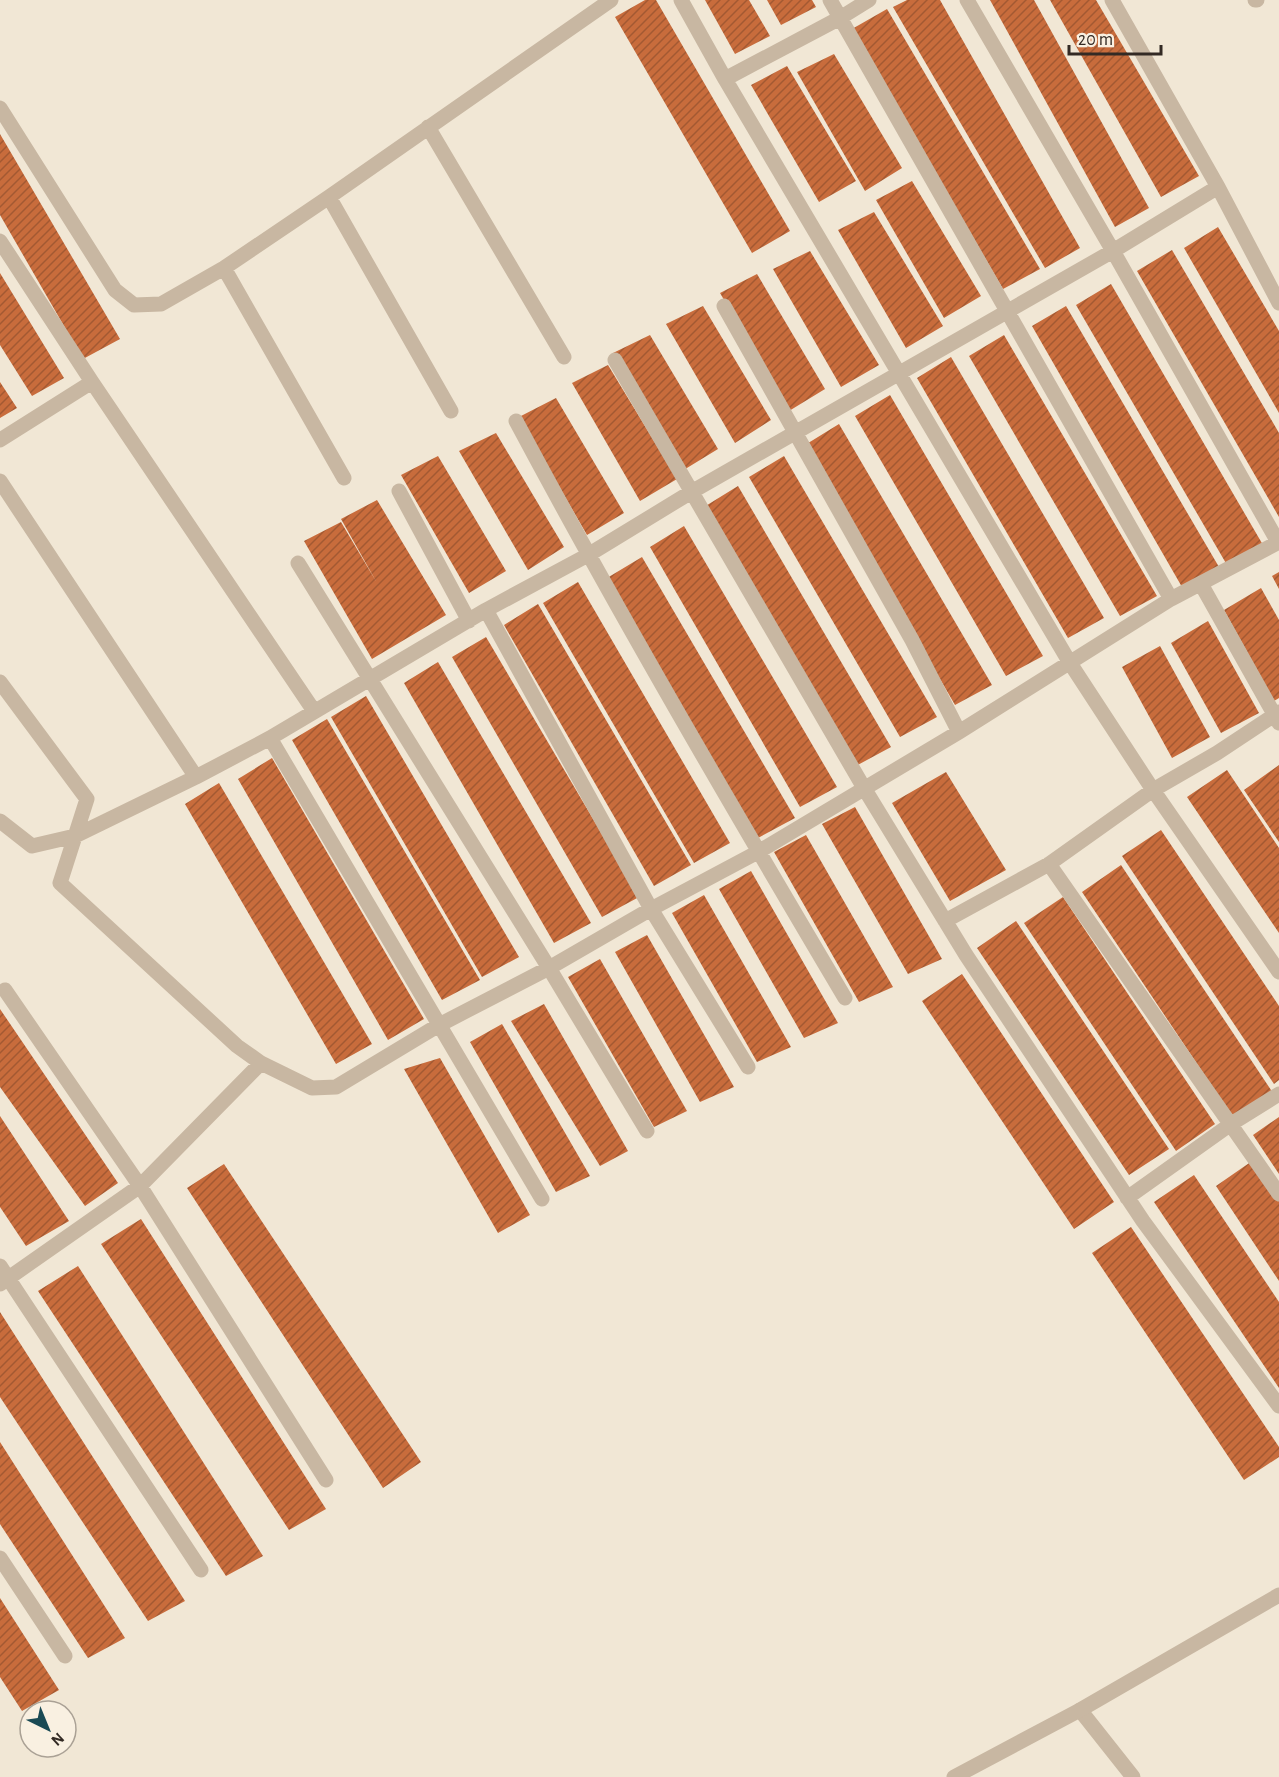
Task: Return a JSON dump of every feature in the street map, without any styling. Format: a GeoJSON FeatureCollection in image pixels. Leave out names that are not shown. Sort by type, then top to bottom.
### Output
{"type":"FeatureCollection","features":[{"type":"Feature","properties":{"kind":"street"},"geometry":{"type":"LineString","coordinates":[[0,108],[115,290],[134,305],[161,304],[224,268],[611,0]]}},
{"type":"Feature","properties":{"kind":"street"},"geometry":{"type":"LineString","coordinates":[[681,0],[725,79],[1070,663],[1153,790],[1279,972]]}},
{"type":"Feature","properties":{"kind":"street"},"geometry":{"type":"LineString","coordinates":[[830,0],[1171,599]]}},
{"type":"Feature","properties":{"kind":"street"},"geometry":{"type":"LineString","coordinates":[[725,79],[840,18],[869,0]]}},
{"type":"Feature","properties":{"kind":"street"},"geometry":{"type":"LineString","coordinates":[[0,682],[87,799],[60,883],[229,1038],[261,1063],[312,1088],[336,1087],[439,1025],[549,968],[651,909],[758,852],[959,732],[1171,599],[1279,542],[967,0]]}},
{"type":"Feature","properties":{"kind":"street"},"geometry":{"type":"LineString","coordinates":[[1112,0],[1218,187],[1279,303]]}},
{"type":"Feature","properties":{"kind":"street"},"geometry":{"type":"LineString","coordinates":[[428,127],[564,357]]}},
{"type":"Feature","properties":{"kind":"street"},"geometry":{"type":"LineString","coordinates":[[0,821],[32,846],[75,836],[196,777],[270,738],[486,610],[588,555],[693,491],[1006,310],[1113,251],[1218,187]]}},
{"type":"Feature","properties":{"kind":"street"},"geometry":{"type":"LineString","coordinates":[[329,197],[450,411]]}},
{"type":"Feature","properties":{"kind":"street"},"geometry":{"type":"LineString","coordinates":[[0,242],[314,711]]}},
{"type":"Feature","properties":{"kind":"street"},"geometry":{"type":"LineString","coordinates":[[224,268],[344,478]]}},
{"type":"Feature","properties":{"kind":"street"},"geometry":{"type":"LineString","coordinates":[[724,306],[912,640],[959,732]]}},
{"type":"Feature","properties":{"kind":"street"},"geometry":{"type":"LineString","coordinates":[[615,360],[864,788],[945,921],[1127,1198],[1279,1406]]}},
{"type":"Feature","properties":{"kind":"street"},"geometry":{"type":"LineString","coordinates":[[0,440],[92,382]]}},
{"type":"Feature","properties":{"kind":"street"},"geometry":{"type":"LineString","coordinates":[[516,420],[588,555],[844,998]]}},
{"type":"Feature","properties":{"kind":"street"},"geometry":{"type":"LineString","coordinates":[[0,482],[196,777]]}},
{"type":"Feature","properties":{"kind":"street"},"geometry":{"type":"LineString","coordinates":[[399,491],[469,621]]}},
{"type":"Feature","properties":{"kind":"street"},"geometry":{"type":"LineString","coordinates":[[298,564],[549,968],[647,1131]]}},
{"type":"Feature","properties":{"kind":"street"},"geometry":{"type":"LineString","coordinates":[[945,921],[1049,864],[1153,790],[1277,717],[1201,585]]}},
{"type":"Feature","properties":{"kind":"street"},"geometry":{"type":"LineString","coordinates":[[486,610],[651,909],[748,1067]]}},
{"type":"Feature","properties":{"kind":"street"},"geometry":{"type":"LineString","coordinates":[[270,738],[542,1199]]}},
{"type":"Feature","properties":{"kind":"street"},"geometry":{"type":"LineString","coordinates":[[1049,864],[1279,1194]]}},
{"type":"Feature","properties":{"kind":"street"},"geometry":{"type":"LineString","coordinates":[[5,990],[140,1186],[326,1480]]}},
{"type":"Feature","properties":{"kind":"street"},"geometry":{"type":"LineString","coordinates":[[201,1570],[3,1276],[140,1186],[261,1063]]}},
{"type":"Feature","properties":{"kind":"street"},"geometry":{"type":"LineString","coordinates":[[1127,1198],[1231,1124],[1279,1094]]}},
{"type":"Feature","properties":{"kind":"street"},"geometry":{"type":"LineString","coordinates":[[0,1558],[64,1656]]}},
{"type":"Feature","properties":{"kind":"street"},"geometry":{"type":"LineString","coordinates":[[954,1777],[1080,1710],[1279,1594]]}},
{"type":"Feature","properties":{"kind":"street"},"geometry":{"type":"LineString","coordinates":[[1080,1710],[1133,1777]]}},
{"type":"Feature","properties":{"kind":"building"},"geometry":{"type":"Polygon","coordinates":[[[645,0],[656,0],[790,231],[752,253],[615,17],[645,0]]]}},
{"type":"Feature","properties":{"kind":"building"},"geometry":{"type":"Polygon","coordinates":[[[705,0],[749,0],[770,36],[735,54],[705,0]]]}},
{"type":"Feature","properties":{"kind":"building"},"geometry":{"type":"Polygon","coordinates":[[[767,0],[812,0],[816,7],[781,25],[767,0]]]}},
{"type":"Feature","properties":{"kind":"building"},"geometry":{"type":"Polygon","coordinates":[[[907,0],[940,0],[1080,248],[1045,268],[893,7],[907,0]]]}},
{"type":"Feature","properties":{"kind":"building"},"geometry":{"type":"Polygon","coordinates":[[[990,0],[1034,0],[1149,208],[1115,227],[990,0]]]}},
{"type":"Feature","properties":{"kind":"building"},"geometry":{"type":"Polygon","coordinates":[[[1050,0],[1096,0],[1199,176],[1161,197],[1050,0]]]}},
{"type":"Feature","properties":{"kind":"building"},"geometry":{"type":"Polygon","coordinates":[[[887,9],[1040,269],[1003,289],[852,29],[887,9]]]}},
{"type":"Feature","properties":{"kind":"building"},"geometry":{"type":"Polygon","coordinates":[[[834,54],[902,168],[865,191],[797,72],[834,54]]]}},
{"type":"Feature","properties":{"kind":"building"},"geometry":{"type":"Polygon","coordinates":[[[787,66],[856,181],[819,202],[751,85],[787,66]]]}},
{"type":"Feature","properties":{"kind":"building"},"geometry":{"type":"Polygon","coordinates":[[[0,134],[120,339],[83,359],[0,215],[0,134]]]}},
{"type":"Feature","properties":{"kind":"building"},"geometry":{"type":"Polygon","coordinates":[[[912,181],[981,296],[944,318],[876,200],[912,181]]]}},
{"type":"Feature","properties":{"kind":"building"},"geometry":{"type":"Polygon","coordinates":[[[874,212],[943,326],[906,348],[838,230],[874,212]]]}},
{"type":"Feature","properties":{"kind":"building"},"geometry":{"type":"Polygon","coordinates":[[[1218,227],[1279,331],[1279,413],[1184,248],[1218,227]]]}},
{"type":"Feature","properties":{"kind":"building"},"geometry":{"type":"Polygon","coordinates":[[[1172,250],[1279,433],[1279,517],[1137,271],[1172,250]]]}},
{"type":"Feature","properties":{"kind":"building"},"geometry":{"type":"Polygon","coordinates":[[[810,251],[879,365],[841,387],[773,269],[810,251]]]}},
{"type":"Feature","properties":{"kind":"building"},"geometry":{"type":"Polygon","coordinates":[[[0,273],[64,378],[32,396],[0,345],[0,273]]]}},
{"type":"Feature","properties":{"kind":"building"},"geometry":{"type":"Polygon","coordinates":[[[757,274],[825,389],[789,411],[720,293],[757,274]]]}},
{"type":"Feature","properties":{"kind":"building"},"geometry":{"type":"Polygon","coordinates":[[[1111,284],[1263,545],[1227,565],[1076,305],[1111,284]]]}},
{"type":"Feature","properties":{"kind":"building"},"geometry":{"type":"Polygon","coordinates":[[[703,306],[771,420],[735,443],[666,324],[703,306]]]}},
{"type":"Feature","properties":{"kind":"building"},"geometry":{"type":"Polygon","coordinates":[[[1066,306],[1219,567],[1182,587],[1032,326],[1066,306]]]}},
{"type":"Feature","properties":{"kind":"building"},"geometry":{"type":"Polygon","coordinates":[[[650,335],[718,449],[682,471],[613,353],[650,335]]]}},
{"type":"Feature","properties":{"kind":"building"},"geometry":{"type":"Polygon","coordinates":[[[1004,335],[1157,596],[1120,616],[969,356],[1004,335]]]}},
{"type":"Feature","properties":{"kind":"building"},"geometry":{"type":"Polygon","coordinates":[[[951,357],[1104,618],[1068,638],[917,378],[951,357]]]}},
{"type":"Feature","properties":{"kind":"building"},"geometry":{"type":"Polygon","coordinates":[[[608,365],[677,479],[640,501],[572,383],[608,365]]]}},
{"type":"Feature","properties":{"kind":"building"},"geometry":{"type":"Polygon","coordinates":[[[0,382],[17,408],[0,418],[0,382]]]}},
{"type":"Feature","properties":{"kind":"building"},"geometry":{"type":"Polygon","coordinates":[[[890,395],[1043,656],[1006,676],[855,416],[890,395]]]}},
{"type":"Feature","properties":{"kind":"building"},"geometry":{"type":"Polygon","coordinates":[[[556,398],[624,513],[587,535],[519,417],[556,398]]]}},
{"type":"Feature","properties":{"kind":"building"},"geometry":{"type":"Polygon","coordinates":[[[839,424],[992,685],[955,705],[805,445],[839,424]]]}},
{"type":"Feature","properties":{"kind":"building"},"geometry":{"type":"Polygon","coordinates":[[[496,433],[564,547],[528,570],[459,451],[496,433]]]}},
{"type":"Feature","properties":{"kind":"building"},"geometry":{"type":"Polygon","coordinates":[[[438,456],[506,571],[469,593],[401,475],[438,456]]]}},
{"type":"Feature","properties":{"kind":"building"},"geometry":{"type":"Polygon","coordinates":[[[784,456],[937,717],[900,737],[749,477],[784,456]]]}},
{"type":"Feature","properties":{"kind":"building"},"geometry":{"type":"Polygon","coordinates":[[[738,486],[891,747],[854,767],[704,507],[738,486]]]}},
{"type":"Feature","properties":{"kind":"building"},"geometry":{"type":"Polygon","coordinates":[[[377,500],[446,615],[372,659],[304,541],[341,522],[377,583],[341,519],[377,500]]]}},
{"type":"Feature","properties":{"kind":"building"},"geometry":{"type":"Polygon","coordinates":[[[684,526],[837,787],[800,807],[650,547],[684,526]]]}},
{"type":"Feature","properties":{"kind":"building"},"geometry":{"type":"Polygon","coordinates":[[[642,557],[795,818],[758,838],[607,578],[642,557]]]}},
{"type":"Feature","properties":{"kind":"building"},"geometry":{"type":"Polygon","coordinates":[[[1279,572],[1279,589],[1272,576],[1279,572]]]}},
{"type":"Feature","properties":{"kind":"building"},"geometry":{"type":"Polygon","coordinates":[[[578,582],[730,843],[694,863],[543,603],[578,582]]]}},
{"type":"Feature","properties":{"kind":"building"},"geometry":{"type":"Polygon","coordinates":[[[1261,588],[1279,620],[1279,698],[1274,701],[1224,610],[1261,588]]]}},
{"type":"Feature","properties":{"kind":"building"},"geometry":{"type":"Polygon","coordinates":[[[538,604],[691,865],[654,886],[504,625],[538,604]]]}},
{"type":"Feature","properties":{"kind":"building"},"geometry":{"type":"Polygon","coordinates":[[[1208,621],[1259,713],[1221,733],[1171,643],[1208,621]]]}},
{"type":"Feature","properties":{"kind":"building"},"geometry":{"type":"Polygon","coordinates":[[[486,637],[639,897],[602,917],[452,657],[486,637]]]}},
{"type":"Feature","properties":{"kind":"building"},"geometry":{"type":"Polygon","coordinates":[[[1160,646],[1210,737],[1172,758],[1122,667],[1160,646]]]}},
{"type":"Feature","properties":{"kind":"building"},"geometry":{"type":"Polygon","coordinates":[[[438,662],[591,923],[554,943],[404,683],[438,662]]]}},
{"type":"Feature","properties":{"kind":"building"},"geometry":{"type":"Polygon","coordinates":[[[366,696],[519,957],[482,977],[331,717],[366,696]]]}},
{"type":"Feature","properties":{"kind":"building"},"geometry":{"type":"Polygon","coordinates":[[[327,719],[480,980],[442,1000],[292,740],[327,719]]]}},
{"type":"Feature","properties":{"kind":"building"},"geometry":{"type":"Polygon","coordinates":[[[272,758],[424,1019],[388,1040],[238,779],[272,758]]]}},
{"type":"Feature","properties":{"kind":"building"},"geometry":{"type":"Polygon","coordinates":[[[1279,765],[1279,842],[1244,790],[1279,765]]]}},
{"type":"Feature","properties":{"kind":"building"},"geometry":{"type":"Polygon","coordinates":[[[1227,770],[1279,848],[1279,933],[1187,797],[1227,770]]]}},
{"type":"Feature","properties":{"kind":"building"},"geometry":{"type":"Polygon","coordinates":[[[946,772],[1006,870],[950,901],[892,803],[946,772]]]}},
{"type":"Feature","properties":{"kind":"building"},"geometry":{"type":"Polygon","coordinates":[[[219,783],[372,1044],[336,1064],[185,804],[219,783]]]}},
{"type":"Feature","properties":{"kind":"building"},"geometry":{"type":"Polygon","coordinates":[[[855,807],[942,959],[908,974],[822,824],[855,807]]]}},
{"type":"Feature","properties":{"kind":"building"},"geometry":{"type":"Polygon","coordinates":[[[1161,830],[1279,1006],[1279,1080],[1274,1084],[1122,856],[1161,830]]]}},
{"type":"Feature","properties":{"kind":"building"},"geometry":{"type":"Polygon","coordinates":[[[806,835],[893,987],[859,1002],[774,852],[806,835]]]}},
{"type":"Feature","properties":{"kind":"building"},"geometry":{"type":"Polygon","coordinates":[[[1121,865],[1273,1093],[1234,1119],[1082,892],[1121,865]]]}},
{"type":"Feature","properties":{"kind":"building"},"geometry":{"type":"Polygon","coordinates":[[[751,871],[838,1023],[804,1038],[719,889],[751,871]]]}},
{"type":"Feature","properties":{"kind":"building"},"geometry":{"type":"Polygon","coordinates":[[[704,895],[791,1047],[757,1062],[672,913],[704,895]]]}},
{"type":"Feature","properties":{"kind":"building"},"geometry":{"type":"Polygon","coordinates":[[[1063,897],[1215,1124],[1176,1151],[1024,923],[1063,897]]]}},
{"type":"Feature","properties":{"kind":"building"},"geometry":{"type":"Polygon","coordinates":[[[1016,921],[1169,1149],[1129,1175],[977,948],[1016,921]]]}},
{"type":"Feature","properties":{"kind":"building"},"geometry":{"type":"Polygon","coordinates":[[[647,935],[734,1087],[700,1102],[615,952],[647,935]]]}},
{"type":"Feature","properties":{"kind":"building"},"geometry":{"type":"Polygon","coordinates":[[[600,959],[687,1111],[654,1127],[568,977],[600,959]]]}},
{"type":"Feature","properties":{"kind":"building"},"geometry":{"type":"Polygon","coordinates":[[[962,974],[1114,1202],[1074,1229],[922,1001],[962,974]]]}},
{"type":"Feature","properties":{"kind":"building"},"geometry":{"type":"Polygon","coordinates":[[[544,1004],[628,1151],[600,1166],[511,1021],[544,1004]]]}},
{"type":"Feature","properties":{"kind":"building"},"geometry":{"type":"Polygon","coordinates":[[[0,1009],[118,1183],[85,1206],[0,1087],[0,1009]]]}},
{"type":"Feature","properties":{"kind":"building"},"geometry":{"type":"Polygon","coordinates":[[[502,1024],[590,1176],[556,1192],[470,1042],[502,1024]]]}},
{"type":"Feature","properties":{"kind":"building"},"geometry":{"type":"Polygon","coordinates":[[[440,1058],[530,1215],[498,1233],[404,1069],[440,1058]]]}},
{"type":"Feature","properties":{"kind":"building"},"geometry":{"type":"Polygon","coordinates":[[[0,1116],[69,1221],[26,1246],[0,1207],[0,1116]]]}},
{"type":"Feature","properties":{"kind":"building"},"geometry":{"type":"Polygon","coordinates":[[[1279,1117],[1279,1174],[1253,1135],[1279,1117]]]}},
{"type":"Feature","properties":{"kind":"building"},"geometry":{"type":"Polygon","coordinates":[[[1255,1159],[1279,1195],[1279,1281],[1216,1186],[1255,1159]]]}},
{"type":"Feature","properties":{"kind":"building"},"geometry":{"type":"Polygon","coordinates":[[[224,1164],[421,1462],[383,1488],[187,1188],[224,1164]]]}},
{"type":"Feature","properties":{"kind":"building"},"geometry":{"type":"Polygon","coordinates":[[[1194,1175],[1279,1302],[1279,1388],[1154,1202],[1194,1175]]]}},
{"type":"Feature","properties":{"kind":"building"},"geometry":{"type":"Polygon","coordinates":[[[141,1219],[326,1509],[289,1530],[101,1244],[141,1219]]]}},
{"type":"Feature","properties":{"kind":"building"},"geometry":{"type":"Polygon","coordinates":[[[1131,1227],[1279,1447],[1279,1457],[1244,1480],[1092,1253],[1131,1227]]]}},
{"type":"Feature","properties":{"kind":"building"},"geometry":{"type":"Polygon","coordinates":[[[78,1266],[263,1556],[226,1576],[38,1291],[78,1266]]]}},
{"type":"Feature","properties":{"kind":"building"},"geometry":{"type":"Polygon","coordinates":[[[0,1312],[185,1601],[148,1621],[0,1397],[0,1312]]]}},
{"type":"Feature","properties":{"kind":"building"},"geometry":{"type":"Polygon","coordinates":[[[0,1442],[125,1638],[88,1658],[0,1524],[0,1442]]]}},
{"type":"Feature","properties":{"kind":"building"},"geometry":{"type":"Polygon","coordinates":[[[0,1598],[59,1690],[43,1699],[18,1699],[18,1705],[0,1677],[0,1598]]]}}]}
